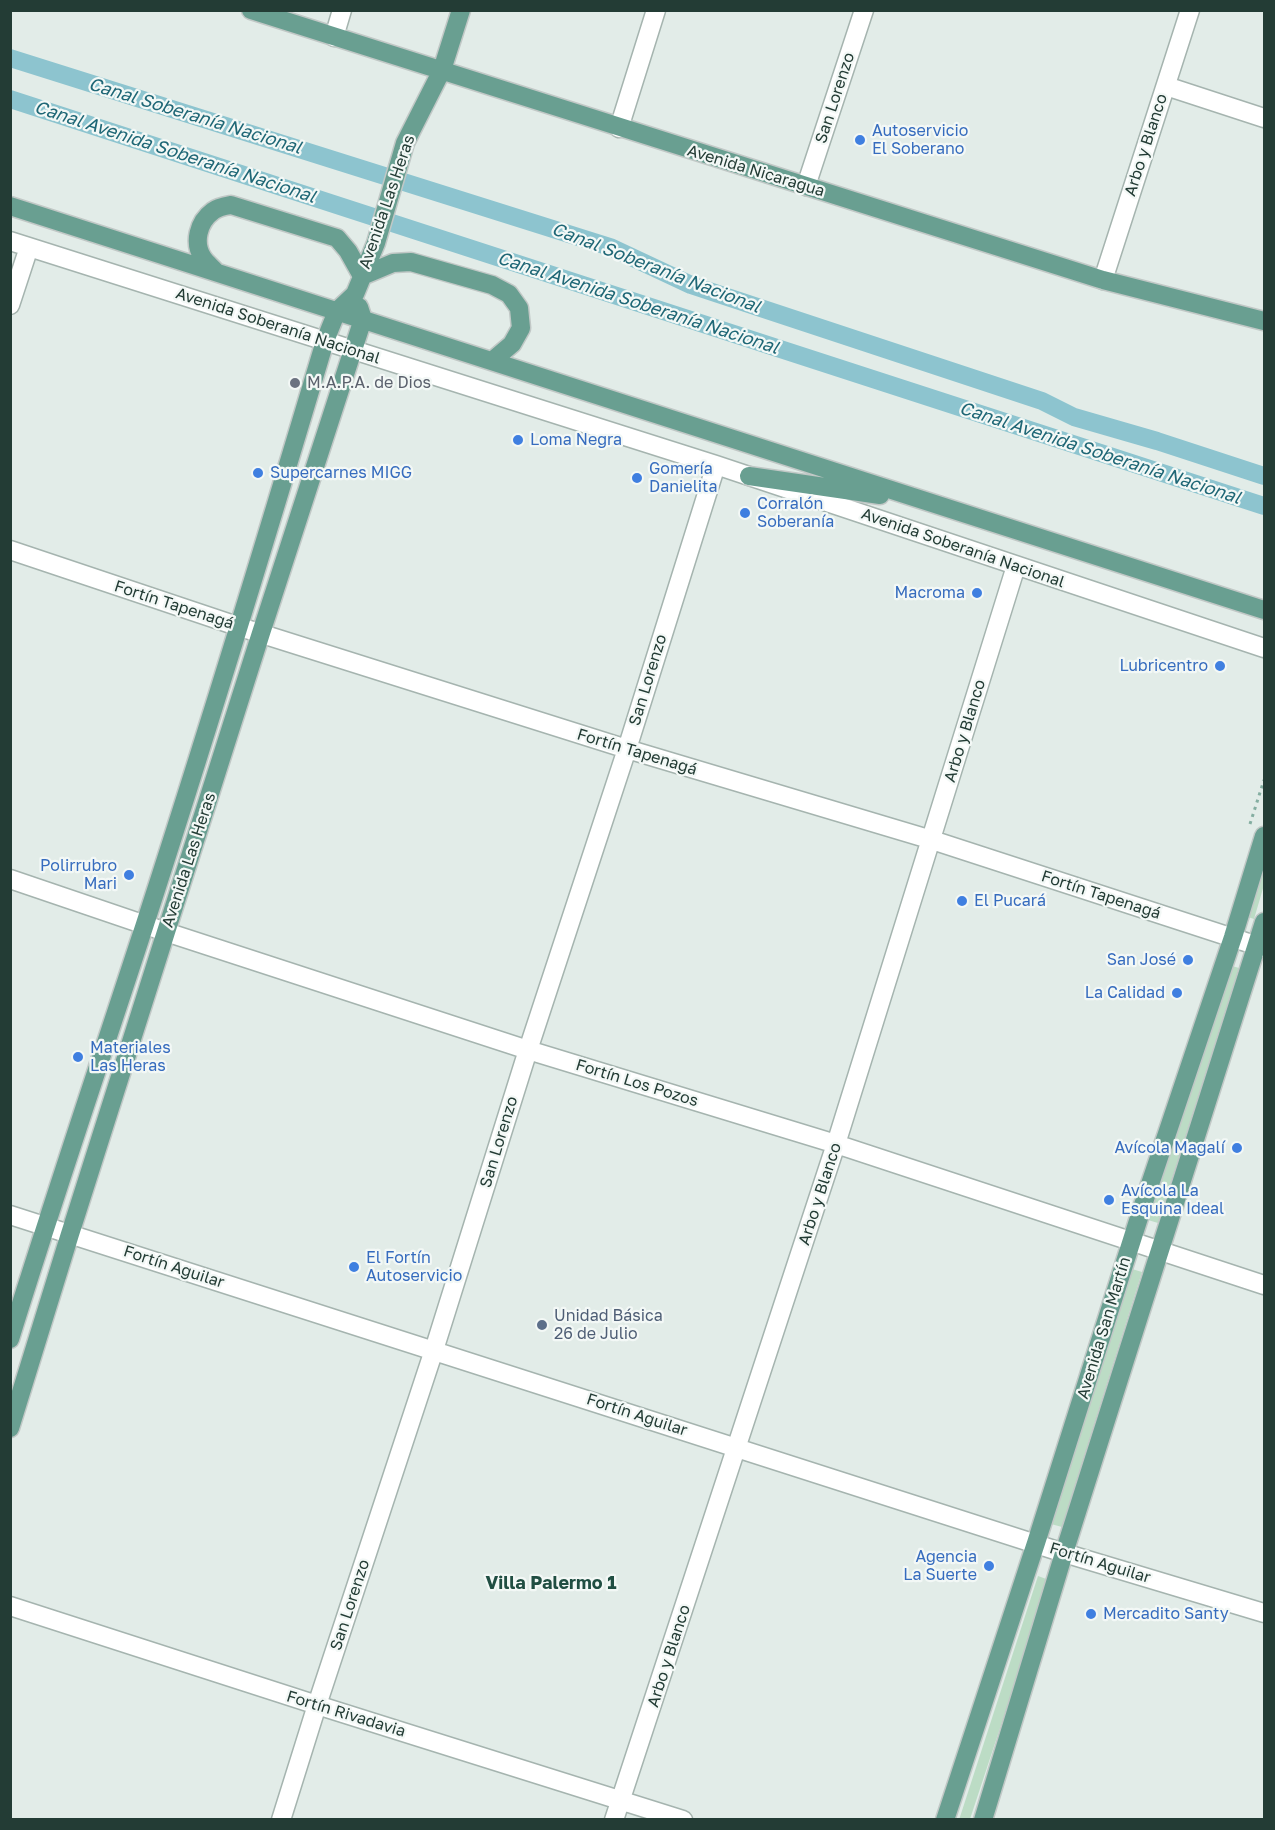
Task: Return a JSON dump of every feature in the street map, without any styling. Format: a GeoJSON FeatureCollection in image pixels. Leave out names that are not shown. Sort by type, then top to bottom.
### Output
{"type":"FeatureCollection","features":[{"type":"Feature","properties":{"kind":"main road","name":"Avenida Nicaragua"},"geometry":{"type":"LineString","coordinates":[[251,10],[1103,280],[1264,321]]}},
{"type":"Feature","properties":{"kind":"main road","name":"Avenida Las Heras"},"geometry":{"type":"LineString","coordinates":[[10,1339],[240,627],[326,341],[337,311],[355,294],[376,243],[405,143],[442,70],[461,10]]}},
{"type":"Feature","properties":{"kind":"main road"},"geometry":{"type":"LineString","coordinates":[[216,272],[203,259],[197,246],[198,232],[214,209],[231,205],[337,238],[348,251],[362,276],[393,263],[411,262],[492,285],[509,294],[519,308],[521,328],[512,344],[492,361]]}},
{"type":"Feature","properties":{"kind":"main road","name":"Avenida Soberanía Nacional"},"geometry":{"type":"LineString","coordinates":[[10,206],[1264,610]]}},
{"type":"Feature","properties":{"kind":"main road"},"geometry":{"type":"LineString","coordinates":[[355,294],[363,319]]}},
{"type":"Feature","properties":{"kind":"main road","name":"Avenida Las Heras"},"geometry":{"type":"LineString","coordinates":[[10,1428],[261,633],[363,319]]}},
{"type":"Feature","properties":{"kind":"main road"},"geometry":{"type":"LineString","coordinates":[[749,476],[929,502]]}},
{"type":"Feature","properties":{"kind":"main road","name":"Avenida San Martín"},"geometry":{"type":"LineString","coordinates":[[945,1820],[1264,836]]}},
{"type":"Feature","properties":{"kind":"main road","name":"Avenida San Martín"},"geometry":{"type":"LineString","coordinates":[[983,1820],[1064,1553],[1160,1251],[1261,947],[1264,922]]}},
{"type":"Feature","properties":{"kind":"street"},"geometry":{"type":"LineString","coordinates":[[334,37],[342,10]]}},
{"type":"Feature","properties":{"kind":"street"},"geometry":{"type":"LineString","coordinates":[[619,128],[656,10]]}},
{"type":"Feature","properties":{"kind":"street","name":"San Lorenzo"},"geometry":{"type":"LineString","coordinates":[[807,186],[864,10]]}},
{"type":"Feature","properties":{"kind":"street","name":"Arbo y Blanco"},"geometry":{"type":"LineString","coordinates":[[1103,280],[1190,10]]}},
{"type":"Feature","properties":{"kind":"street"},"geometry":{"type":"LineString","coordinates":[[1166,86],[1264,118]]}},
{"type":"Feature","properties":{"kind":"street","name":"Avenida Soberanía Nacional"},"geometry":{"type":"LineString","coordinates":[[10,241],[716,465],[1264,648]]}},
{"type":"Feature","properties":{"kind":"street"},"geometry":{"type":"LineString","coordinates":[[10,305],[29,247]]}},
{"type":"Feature","properties":{"kind":"street","name":"San Lorenzo"},"geometry":{"type":"LineString","coordinates":[[281,1820],[627,749],[716,465]]}},
{"type":"Feature","properties":{"kind":"street","name":"Fortín Tapenagá"},"geometry":{"type":"LineString","coordinates":[[10,550],[240,627],[627,749],[932,840],[1261,947]]}},
{"type":"Feature","properties":{"kind":"street","name":"Arbo y Blanco"},"geometry":{"type":"LineString","coordinates":[[614,1820],[836,1144],[1016,566]]}},
{"type":"Feature","properties":{"kind":"street","name":"Fortín Los Pozos"},"geometry":{"type":"LineString","coordinates":[[10,879],[528,1050],[836,1144],[1264,1285]]}},
{"type":"Feature","properties":{"kind":"street","name":"Fortín Aguilar"},"geometry":{"type":"LineString","coordinates":[[10,1215],[1064,1553],[1264,1613]]}},
{"type":"Feature","properties":{"kind":"street","name":"Fortín Rivadavia"},"geometry":{"type":"LineString","coordinates":[[10,1606],[683,1820]]}},
{"type":"Feature","properties":{"kind":"green space"},"geometry":{"type":"Polygon","coordinates":[[[1264,856],[1264,885],[1254,919],[1245,916],[1264,856]]]}},
{"type":"Feature","properties":{"kind":"green space"},"geometry":{"type":"Polygon","coordinates":[[[1229,965],[1239,968],[1158,1223],[1148,1220],[1229,965]]]}},
{"type":"Feature","properties":{"kind":"green space"},"geometry":{"type":"Polygon","coordinates":[[[1132,1269],[1142,1272],[1062,1527],[1051,1524],[1132,1269]]]}},
{"type":"Feature","properties":{"kind":"green space"},"geometry":{"type":"Polygon","coordinates":[[[1038,1576],[1049,1580],[970,1819],[959,1820],[1038,1576]]]}},
{"type":"Feature","properties":{"kind":"waterway","name":"Canal Soberanía Nacional"},"geometry":{"type":"LineString","coordinates":[[10,58],[610,247],[691,285],[1042,401],[1074,417],[1264,476]]}},
{"type":"Feature","properties":{"kind":"waterway","name":"Canal Avenida Soberanía Nacional"},"geometry":{"type":"LineString","coordinates":[[10,99],[1264,506]]}},
{"type":"Feature","properties":{"kind":"place","name":"Autoservicio El Soberano"},"geometry":{"type":"Point","coordinates":[860,140]}},
{"type":"Feature","properties":{"kind":"place","name":"M.A.P.A. de Dios"},"geometry":{"type":"Point","coordinates":[295,383]}},
{"type":"Feature","properties":{"kind":"place","name":"Loma Negra"},"geometry":{"type":"Point","coordinates":[518,440]}},
{"type":"Feature","properties":{"kind":"place","name":"Supercarnes MIGG"},"geometry":{"type":"Point","coordinates":[258,473]}},
{"type":"Feature","properties":{"kind":"place","name":"Gomería Danielita"},"geometry":{"type":"Point","coordinates":[637,478]}},
{"type":"Feature","properties":{"kind":"place","name":"Corralón Soberanía"},"geometry":{"type":"Point","coordinates":[745,513]}},
{"type":"Feature","properties":{"kind":"place","name":"Macroma"},"geometry":{"type":"Point","coordinates":[977,593]}},
{"type":"Feature","properties":{"kind":"place","name":"Lubricentro"},"geometry":{"type":"Point","coordinates":[1220,666]}},
{"type":"Feature","properties":{"kind":"place","name":"Polirrubro Mari"},"geometry":{"type":"Point","coordinates":[129,875]}},
{"type":"Feature","properties":{"kind":"place","name":"El Pucará"},"geometry":{"type":"Point","coordinates":[962,901]}},
{"type":"Feature","properties":{"kind":"place","name":"San José"},"geometry":{"type":"Point","coordinates":[1188,960]}},
{"type":"Feature","properties":{"kind":"place","name":"La Calidad"},"geometry":{"type":"Point","coordinates":[1177,993]}},
{"type":"Feature","properties":{"kind":"place","name":"Materiales Las Heras"},"geometry":{"type":"Point","coordinates":[78,1057]}},
{"type":"Feature","properties":{"kind":"place","name":"Avícola Magalí"},"geometry":{"type":"Point","coordinates":[1237,1148]}},
{"type":"Feature","properties":{"kind":"place","name":"Avícola La Esquina Ideal"},"geometry":{"type":"Point","coordinates":[1109,1200]}},
{"type":"Feature","properties":{"kind":"place","name":"El Fortín Autoservicio"},"geometry":{"type":"Point","coordinates":[354,1267]}},
{"type":"Feature","properties":{"kind":"place","name":"Unidad Básica 26 de Julio"},"geometry":{"type":"Point","coordinates":[542,1325]}},
{"type":"Feature","properties":{"kind":"place","name":"Agencia La Suerte"},"geometry":{"type":"Point","coordinates":[989,1566]}},
{"type":"Feature","properties":{"kind":"place","name":"Mercadito Santy"},"geometry":{"type":"Point","coordinates":[1091,1614]}},
{"type":"Feature","properties":{"kind":"district","name":"Villa Palermo 1"},"geometry":{"type":"Point","coordinates":[551,1583]}}]}
